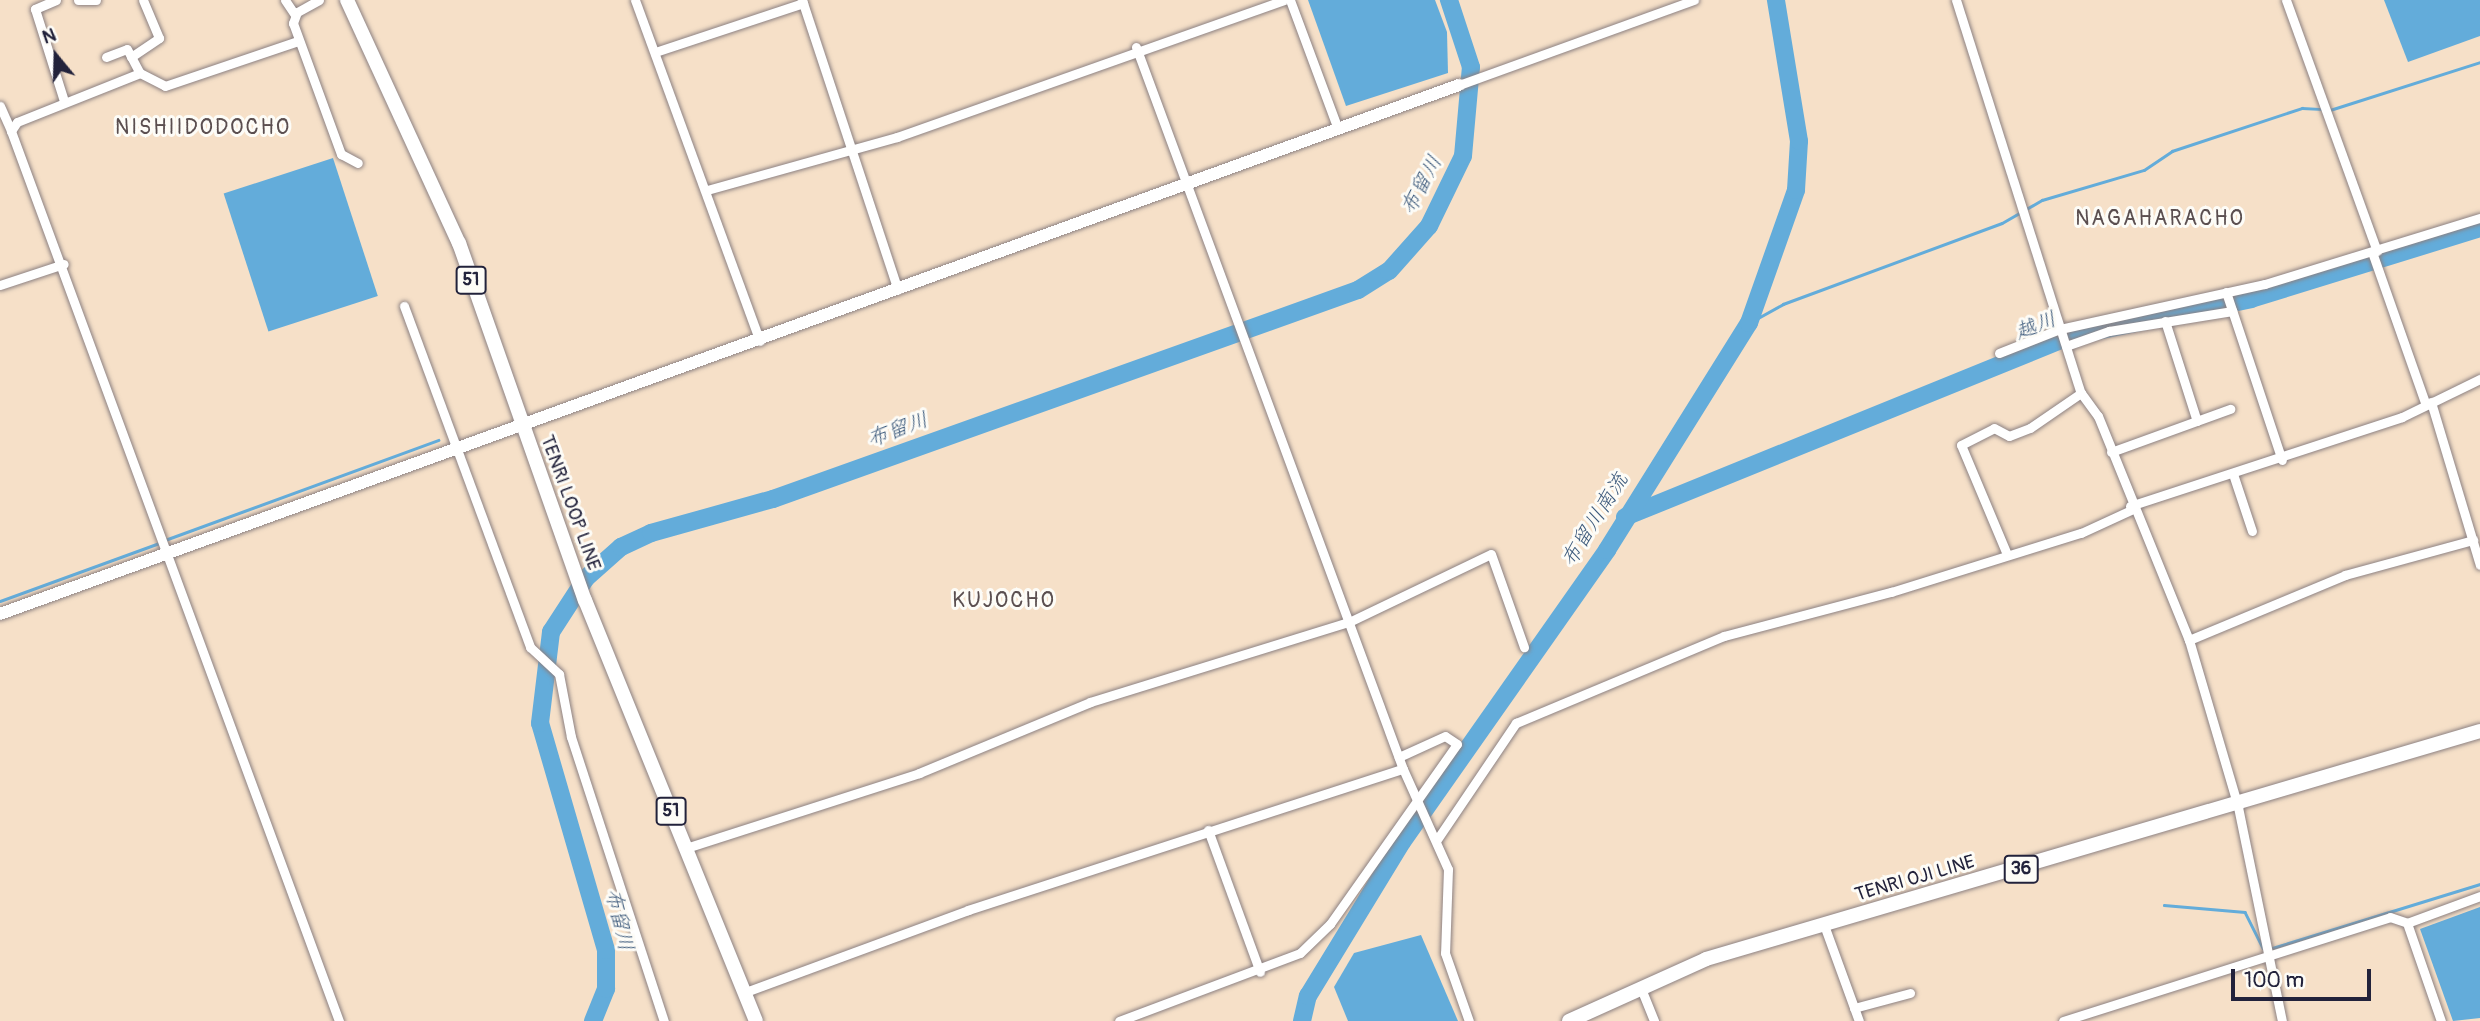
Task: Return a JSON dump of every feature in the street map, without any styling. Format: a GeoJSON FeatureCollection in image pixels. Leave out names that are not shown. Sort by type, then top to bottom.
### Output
{"type":"FeatureCollection","features":[{"type":"Feature","properties":{"kind":"main road","name":"TENRI LOOP LINE"},"geometry":{"type":"LineString","coordinates":[[347,0],[459,243],[520,425],[573,569],[756,1021]]}},
{"type":"Feature","properties":{"kind":"main road","name":"TENRI OJI LINE"},"geometry":{"type":"LineString","coordinates":[[1569,1021],[1639,984],[1824,925],[2238,807],[2480,731]]}},
{"type":"Feature","properties":{"kind":"street"},"geometry":{"type":"LineString","coordinates":[[55,0],[34,9],[64,101]]}},
{"type":"Feature","properties":{"kind":"street"},"geometry":{"type":"LineString","coordinates":[[78,0],[96,0]]}},
{"type":"Feature","properties":{"kind":"street"},"geometry":{"type":"LineString","coordinates":[[131,57],[159,38],[143,0]]}},
{"type":"Feature","properties":{"kind":"street"},"geometry":{"type":"LineString","coordinates":[[285,0],[295,15],[298,41],[341,154],[358,163]]}},
{"type":"Feature","properties":{"kind":"street"},"geometry":{"type":"LineString","coordinates":[[295,15],[319,0]]}},
{"type":"Feature","properties":{"kind":"street"},"geometry":{"type":"LineString","coordinates":[[635,0],[761,343]]}},
{"type":"Feature","properties":{"kind":"street"},"geometry":{"type":"LineString","coordinates":[[707,190],[852,149],[1136,47],[1283,0]]}},
{"type":"Feature","properties":{"kind":"street"},"geometry":{"type":"LineString","coordinates":[[1290,0],[1338,129]]}},
{"type":"Feature","properties":{"kind":"street"},"geometry":{"type":"LineString","coordinates":[[0,614],[169,555],[520,425],[761,343],[1188,183],[1694,0]]}},
{"type":"Feature","properties":{"kind":"street"},"geometry":{"type":"LineString","coordinates":[[1956,0],[2081,393],[2111,452],[2131,508],[2189,640],[2238,807],[2282,1021]]}},
{"type":"Feature","properties":{"kind":"street"},"geometry":{"type":"LineString","coordinates":[[2286,0],[2428,404],[2480,565]]}},
{"type":"Feature","properties":{"kind":"street"},"geometry":{"type":"LineString","coordinates":[[655,52],[802,2],[898,290]]}},
{"type":"Feature","properties":{"kind":"street"},"geometry":{"type":"LineString","coordinates":[[106,57],[127,50],[140,73],[166,86],[298,41]]}},
{"type":"Feature","properties":{"kind":"street"},"geometry":{"type":"LineString","coordinates":[[1136,47],[1403,769],[1448,869],[1445,953],[1469,1021]]}},
{"type":"Feature","properties":{"kind":"street"},"geometry":{"type":"LineString","coordinates":[[10,131],[16,122],[140,73]]}},
{"type":"Feature","properties":{"kind":"street"},"geometry":{"type":"LineString","coordinates":[[0,106],[64,264],[339,1021]]}},
{"type":"Feature","properties":{"kind":"street"},"geometry":{"type":"LineString","coordinates":[[1999,353],[2060,329],[2161,304],[2226,292],[2480,218]]}},
{"type":"Feature","properties":{"kind":"street"},"geometry":{"type":"LineString","coordinates":[[0,285],[64,264]]}},
{"type":"Feature","properties":{"kind":"street"},"geometry":{"type":"LineString","coordinates":[[2226,292],[2281,460]]}},
{"type":"Feature","properties":{"kind":"street"},"geometry":{"type":"LineString","coordinates":[[2161,304],[2197,421]]}},
{"type":"Feature","properties":{"kind":"street"},"geometry":{"type":"LineString","coordinates":[[404,306],[460,448],[530,647],[559,674],[571,737],[664,1021]]}},
{"type":"Feature","properties":{"kind":"street"},"geometry":{"type":"LineString","coordinates":[[2066,346],[2165,321],[2232,311]]}},
{"type":"Feature","properties":{"kind":"street"},"geometry":{"type":"LineString","coordinates":[[1434,837],[1516,723],[1724,636],[1891,592],[2006,552],[2081,533],[2131,508],[2281,460],[2428,404],[2480,379]]}},
{"type":"Feature","properties":{"kind":"street"},"geometry":{"type":"LineString","coordinates":[[2006,552],[1961,445],[1994,428],[2009,436],[2030,428],[2081,393]]}},
{"type":"Feature","properties":{"kind":"street"},"geometry":{"type":"LineString","coordinates":[[2111,452],[2230,408]]}},
{"type":"Feature","properties":{"kind":"street"},"geometry":{"type":"LineString","coordinates":[[2234,477],[2252,531]]}},
{"type":"Feature","properties":{"kind":"street"},"geometry":{"type":"LineString","coordinates":[[2189,640],[2344,575],[2473,540]]}},
{"type":"Feature","properties":{"kind":"street"},"geometry":{"type":"LineString","coordinates":[[686,848],[919,773],[1090,702],[1349,622],[1492,554],[1524,647]]}},
{"type":"Feature","properties":{"kind":"street"},"geometry":{"type":"LineString","coordinates":[[1119,1021],[1260,972],[1300,954],[1330,924],[1457,744],[1445,736],[1399,757]]}},
{"type":"Feature","properties":{"kind":"street"},"geometry":{"type":"LineString","coordinates":[[743,993],[1208,830],[1403,769]]}},
{"type":"Feature","properties":{"kind":"street"},"geometry":{"type":"LineString","coordinates":[[1208,830],[1260,972]]}},
{"type":"Feature","properties":{"kind":"street"},"geometry":{"type":"LineString","coordinates":[[2063,1021],[2267,958],[2390,916],[2407,923],[2480,896]]}},
{"type":"Feature","properties":{"kind":"street"},"geometry":{"type":"LineString","coordinates":[[2407,923],[2441,1021]]}},
{"type":"Feature","properties":{"kind":"street"},"geometry":{"type":"LineString","coordinates":[[1824,925],[1858,1021]]}},
{"type":"Feature","properties":{"kind":"street"},"geometry":{"type":"LineString","coordinates":[[1639,984],[1654,1021]]}},
{"type":"Feature","properties":{"kind":"street"},"geometry":{"type":"LineString","coordinates":[[1854,1008],[1910,993]]}},
{"type":"Feature","properties":{"kind":"water"},"geometry":{"type":"Polygon","coordinates":[[[1308,0],[1435,0],[1447,32],[1448,73],[1346,106],[1308,0]]]}},
{"type":"Feature","properties":{"kind":"water"},"geometry":{"type":"Polygon","coordinates":[[[2384,0],[2480,0],[2480,36],[2408,62],[2384,0]]]}},
{"type":"Feature","properties":{"kind":"water"},"geometry":{"type":"Polygon","coordinates":[[[333,158],[378,296],[268,331],[224,194],[333,158]]]}},
{"type":"Feature","properties":{"kind":"water"},"geometry":{"type":"Polygon","coordinates":[[[2480,907],[2480,1018],[2453,1021],[2420,929],[2480,907]]]}},
{"type":"Feature","properties":{"kind":"water"},"geometry":{"type":"Polygon","coordinates":[[[1421,935],[1458,1021],[1348,1021],[1334,987],[1354,953],[1421,935]]]}},
{"type":"Feature","properties":{"kind":"waterway","name":"布留川"},"geometry":{"type":"LineString","coordinates":[[593,1021],[606,989],[606,950],[540,723],[551,632],[586,578],[621,547],[651,533],[773,499],[1358,290],[1389,271],[1429,226],[1463,156],[1471,67],[1449,0]]}},
{"type":"Feature","properties":{"kind":"waterway","name":"布留川南流"},"geometry":{"type":"LineString","coordinates":[[1302,1021],[1308,996],[1402,842],[1607,550],[1749,323],[1796,190],[1799,141],[1776,0]]}},
{"type":"Feature","properties":{"kind":"waterway"},"geometry":{"type":"LineString","coordinates":[[2330,110],[2480,62]]}},
{"type":"Feature","properties":{"kind":"waterway"},"geometry":{"type":"LineString","coordinates":[[1749,323],[1783,304],[2002,223],[2042,200],[2144,170],[2172,151],[2302,108],[2323,109]]}},
{"type":"Feature","properties":{"kind":"waterway","name":"越川"},"geometry":{"type":"LineString","coordinates":[[1625,517],[2068,337],[2251,299],[2480,228]]}},
{"type":"Feature","properties":{"kind":"waterway"},"geometry":{"type":"LineString","coordinates":[[165,540],[438,440]]}},
{"type":"Feature","properties":{"kind":"waterway"},"geometry":{"type":"LineString","coordinates":[[0,601],[159,543]]}},
{"type":"Feature","properties":{"kind":"waterway"},"geometry":{"type":"LineString","coordinates":[[2269,949],[2480,884]]}},
{"type":"Feature","properties":{"kind":"waterway"},"geometry":{"type":"LineString","coordinates":[[2164,905],[2245,912],[2263,948]]}},
{"type":"Feature","properties":{"kind":"district","name":"NISHIIDODOCHO"},"geometry":{"type":"Point","coordinates":[203,128]}},
{"type":"Feature","properties":{"kind":"district","name":"NAGAHARACHO"},"geometry":{"type":"Point","coordinates":[2160,219]}},
{"type":"Feature","properties":{"kind":"district","name":"KUJOCHO"},"geometry":{"type":"Point","coordinates":[1004,601]}}]}
